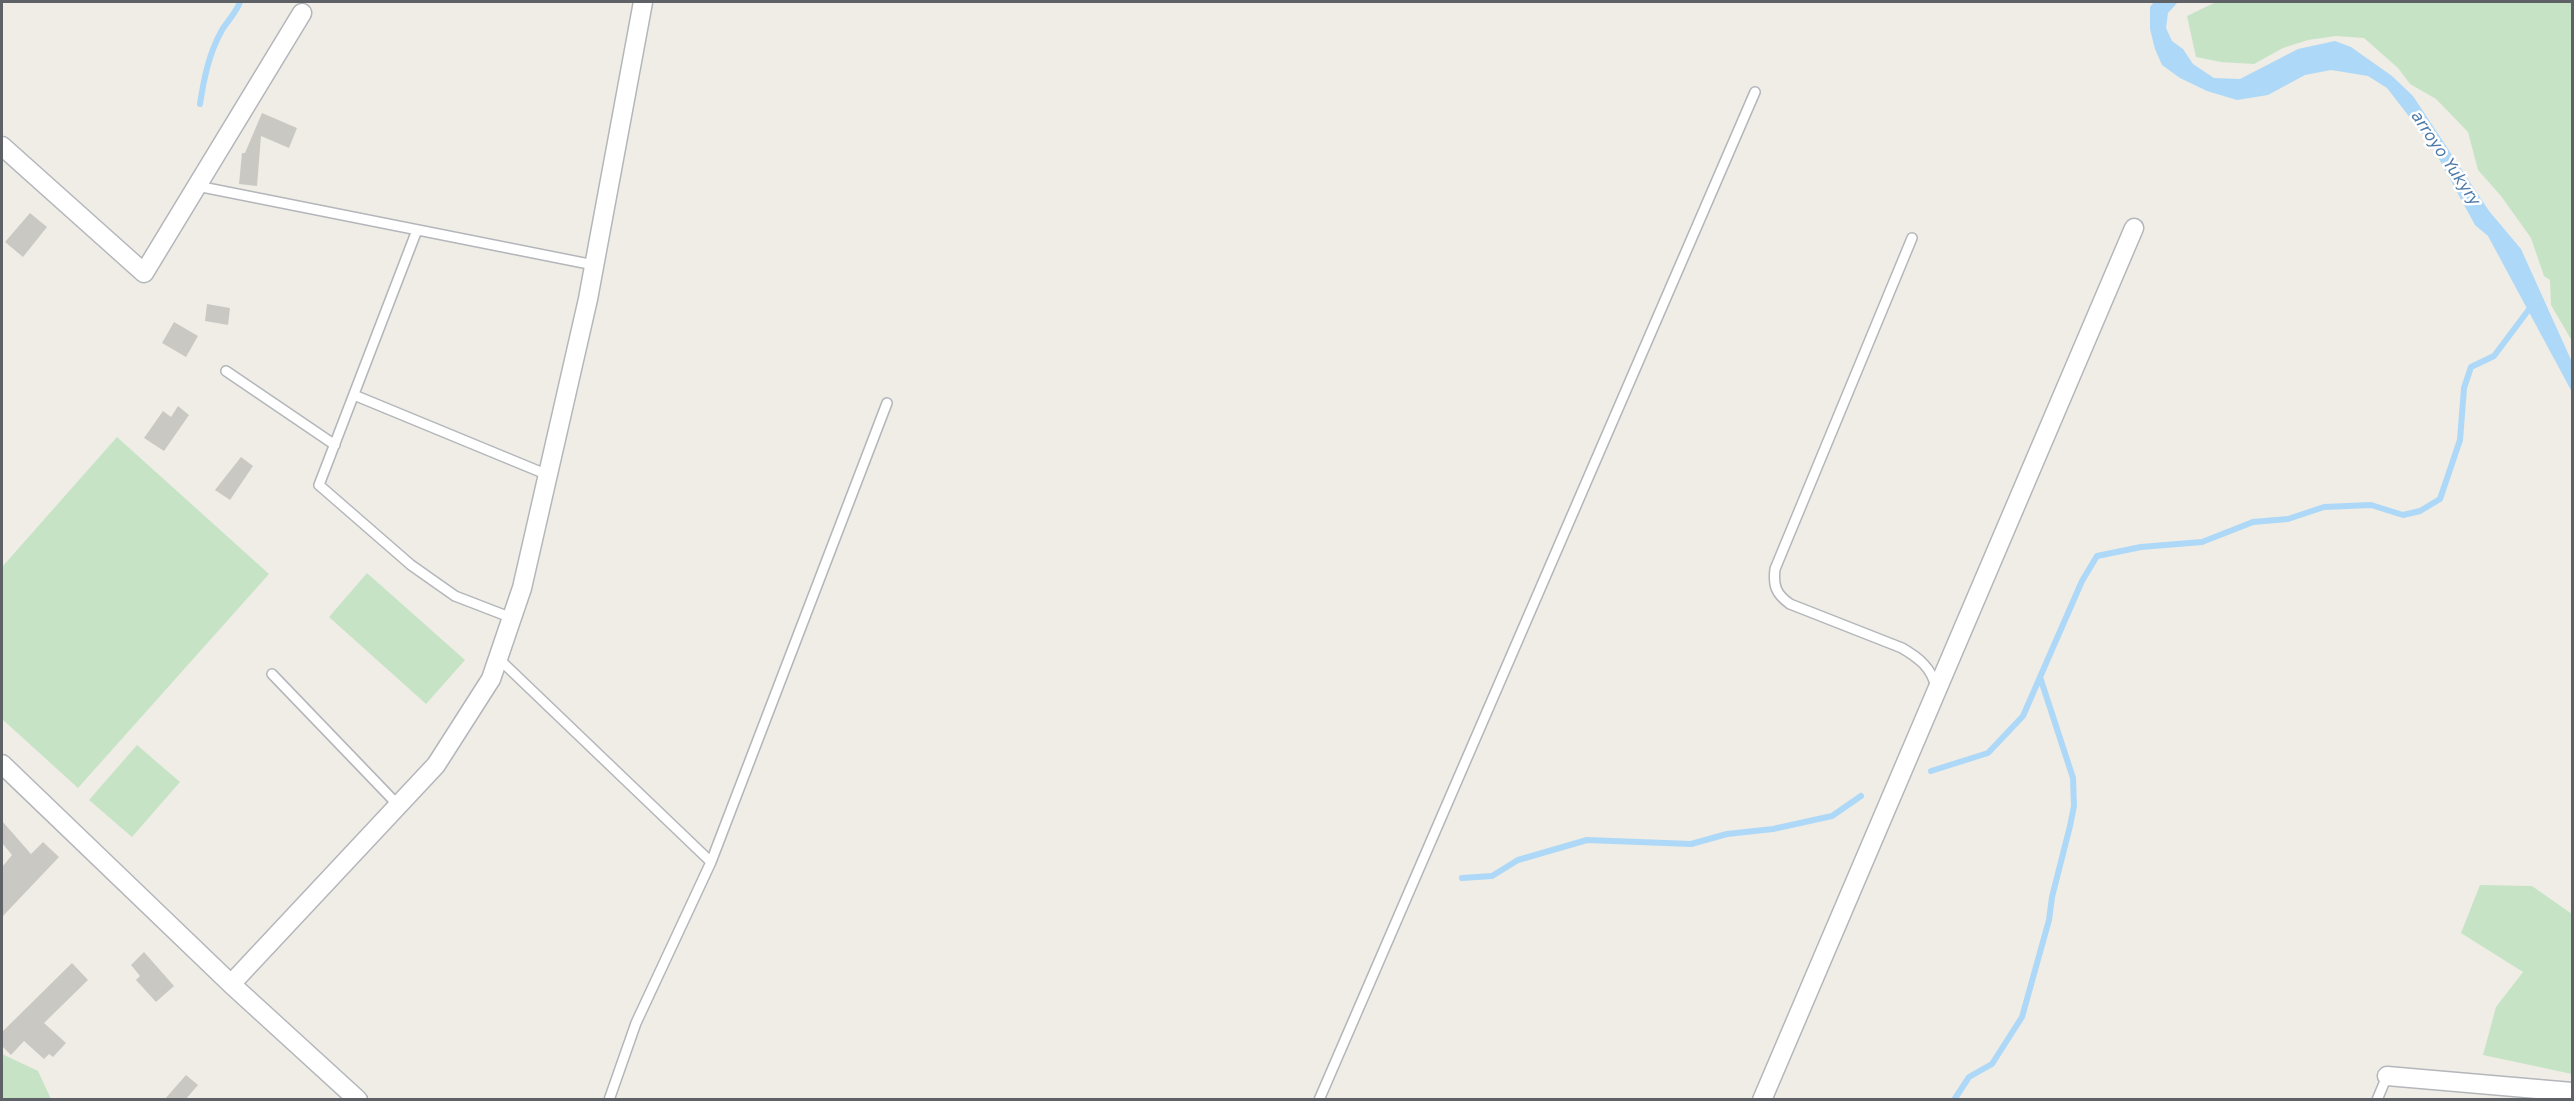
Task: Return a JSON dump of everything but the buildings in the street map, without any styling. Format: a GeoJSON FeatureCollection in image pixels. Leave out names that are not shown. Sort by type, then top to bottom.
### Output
{"type":"FeatureCollection","features":[{"type":"Feature","properties":{"kind":"street"},"geometry":{"type":"LineString","coordinates":[[231,984],[397,804],[436,765],[491,679],[522,588],[548,475],[594,265],[643,2]]}},
{"type":"Feature","properties":{"kind":"street"},"geometry":{"type":"LineString","coordinates":[[2,146],[144,273],[302,13]]}},
{"type":"Feature","properties":{"kind":"street"},"geometry":{"type":"LineString","coordinates":[[1761,1100],[2134,228]]}},
{"type":"Feature","properties":{"kind":"street"},"geometry":{"type":"LineString","coordinates":[[2,764],[231,984],[358,1100]]}},
{"type":"Feature","properties":{"kind":"street"},"geometry":{"type":"LineString","coordinates":[[2387,1076],[2567,1094]]}},
{"type":"Feature","properties":{"kind":"lane"},"geometry":{"type":"LineString","coordinates":[[1319,1100],[1755,92]]}},
{"type":"Feature","properties":{"kind":"lane"},"geometry":{"type":"LineString","coordinates":[[197,186],[594,265]]}},
{"type":"Feature","properties":{"kind":"lane"},"geometry":{"type":"LineString","coordinates":[[417,230],[319,485],[411,565],[455,596],[512,618]]}},
{"type":"Feature","properties":{"kind":"lane"},"geometry":{"type":"LineString","coordinates":[[1912,238],[1775,569],[1774,578],[1777,593],[1790,604],[1902,648],[1918,658],[1929,670],[1936,690]]}},
{"type":"Feature","properties":{"kind":"lane"},"geometry":{"type":"LineString","coordinates":[[226,371],[334,445]]}},
{"type":"Feature","properties":{"kind":"lane"},"geometry":{"type":"LineString","coordinates":[[354,394],[548,475]]}},
{"type":"Feature","properties":{"kind":"lane"},"geometry":{"type":"LineString","coordinates":[[609,1100],[636,1023],[711,862],[887,403]]}},
{"type":"Feature","properties":{"kind":"lane"},"geometry":{"type":"LineString","coordinates":[[498,658],[711,862]]}},
{"type":"Feature","properties":{"kind":"lane"},"geometry":{"type":"LineString","coordinates":[[272,674],[397,804]]}},
{"type":"Feature","properties":{"kind":"lane"},"geometry":{"type":"LineString","coordinates":[[2377,1100],[2387,1076]]}},
{"type":"Feature","properties":{"kind":"green space"},"geometry":{"type":"Polygon","coordinates":[[[2216,2],[2572,2],[2572,341],[2551,305],[2550,280],[2544,276],[2531,238],[2501,196],[2478,170],[2468,132],[2436,99],[2410,84],[2398,68],[2364,38],[2336,36],[2308,40],[2283,48],[2254,64],[2221,62],[2196,57],[2187,16],[2216,2]]]}},
{"type":"Feature","properties":{"kind":"green space"},"geometry":{"type":"Polygon","coordinates":[[[117,437],[269,574],[78,788],[2,719],[2,567],[117,437]]]}},
{"type":"Feature","properties":{"kind":"green space"},"geometry":{"type":"Polygon","coordinates":[[[367,573],[465,660],[426,704],[329,617],[367,573]]]}},
{"type":"Feature","properties":{"kind":"green space"},"geometry":{"type":"Polygon","coordinates":[[[137,745],[180,782],[132,837],[89,800],[137,745]]]}},
{"type":"Feature","properties":{"kind":"green space"},"geometry":{"type":"Polygon","coordinates":[[[2480,885],[2532,886],[2572,914],[2572,1074],[2483,1055],[2496,1007],[2523,972],[2461,933],[2480,885]]]}},
{"type":"Feature","properties":{"kind":"green space"},"geometry":{"type":"Polygon","coordinates":[[[2,1054],[38,1071],[51,1099],[2,1099],[2,1054]]]}},
{"type":"Feature","properties":{"kind":"water","name":"arroyo Yukyry"},"geometry":{"type":"Polygon","coordinates":[[[2154,2],[2178,2],[2168,13],[2166,28],[2172,41],[2183,49],[2193,64],[2214,78],[2240,79],[2298,49],[2335,41],[2351,47],[2392,76],[2413,96],[2489,211],[2521,249],[2572,362],[2572,392],[2488,236],[2475,225],[2432,146],[2387,88],[2368,76],[2331,70],[2305,75],[2268,95],[2237,100],[2207,91],[2180,78],[2162,65],[2150,29],[2150,7],[2154,2]]]}},
{"type":"Feature","properties":{"kind":"waterway"},"geometry":{"type":"LineString","coordinates":[[200,104],[210,57],[222,30],[240,2]]}},
{"type":"Feature","properties":{"kind":"waterway"},"geometry":{"type":"LineString","coordinates":[[1931,771],[1988,753],[2023,716],[2082,581],[2097,556],[2141,547],[2202,542],[2253,522],[2288,519],[2324,507],[2371,505],[2403,515],[2420,511],[2440,499],[2460,440],[2464,388],[2471,367],[2494,356],[2533,304]]}},
{"type":"Feature","properties":{"kind":"waterway"},"geometry":{"type":"LineString","coordinates":[[1954,1100],[1969,1077],[1992,1064],[2022,1017],[2049,920],[2052,897],[2070,826],[2074,806],[2073,778],[2040,677]]}},
{"type":"Feature","properties":{"kind":"waterway"},"geometry":{"type":"LineString","coordinates":[[1462,878],[1492,876],[1518,860],[1587,840],[1691,844],[1727,834],[1773,829],[1832,816],[1861,796]]}}]}
